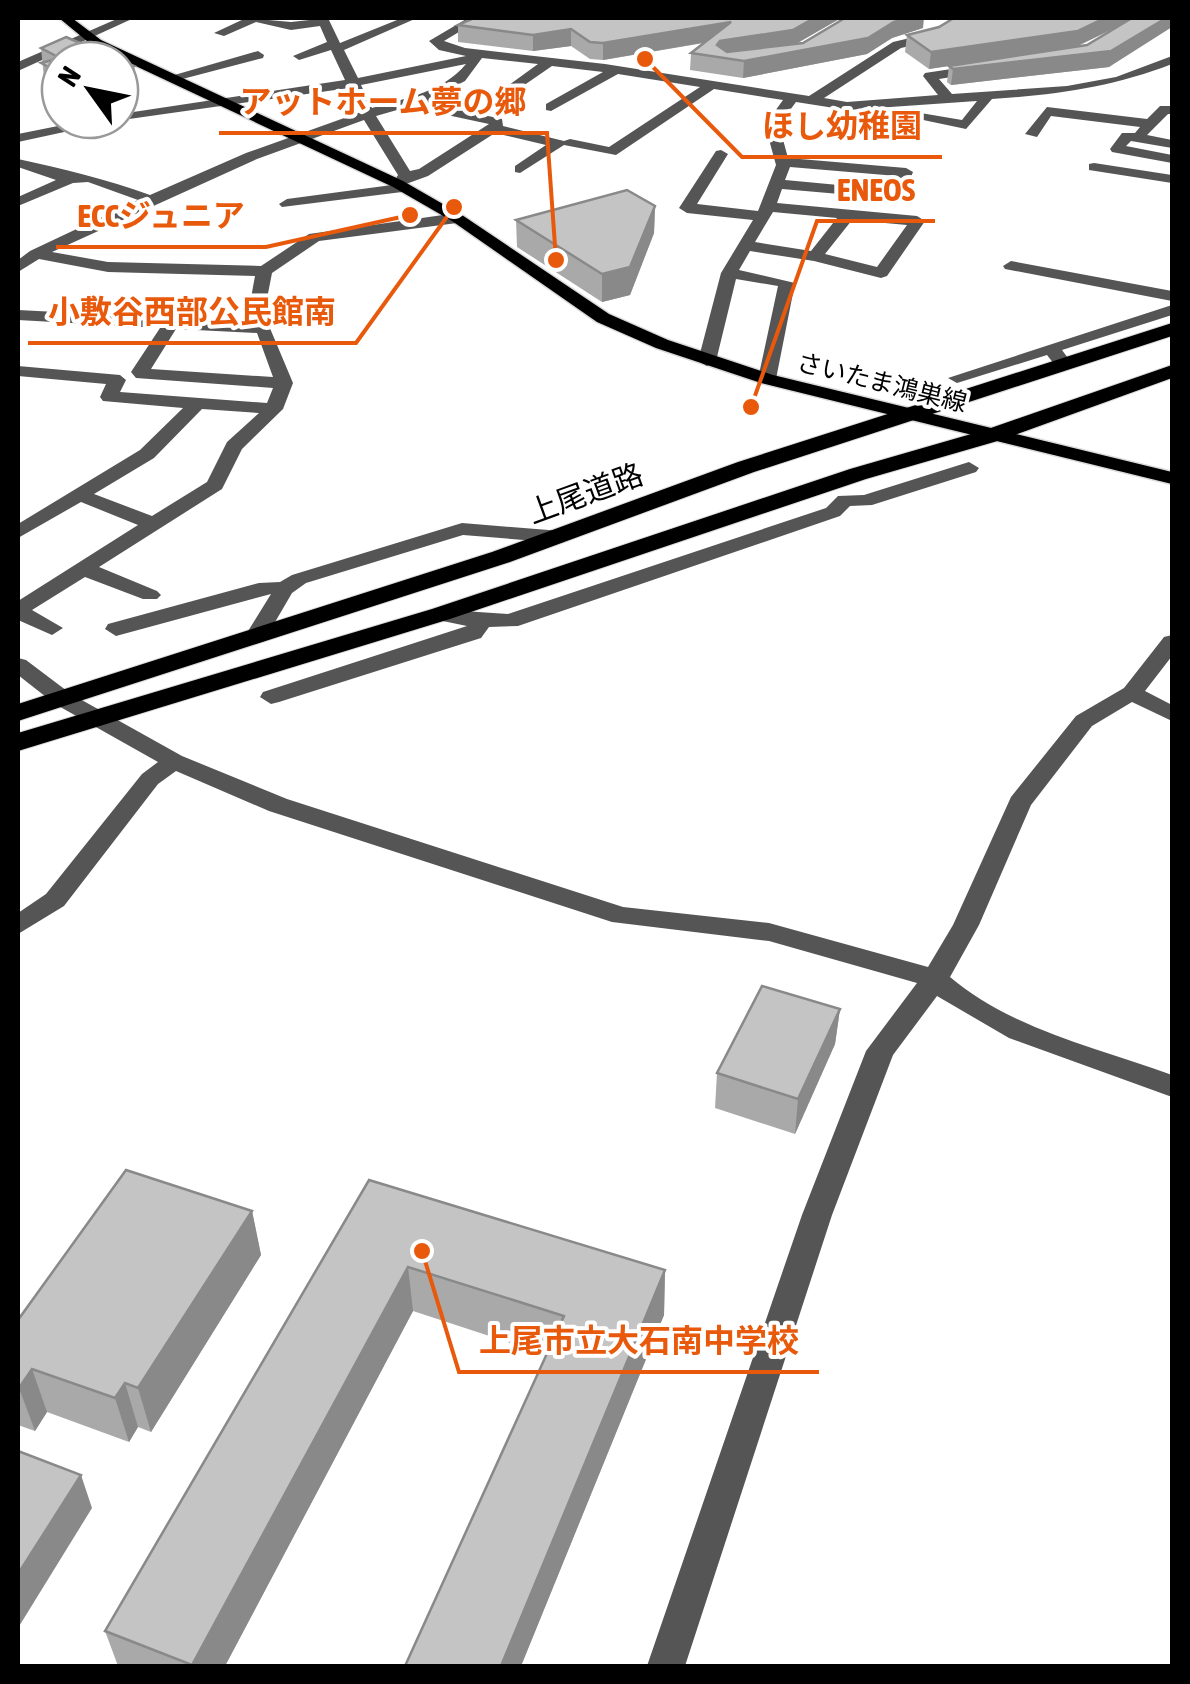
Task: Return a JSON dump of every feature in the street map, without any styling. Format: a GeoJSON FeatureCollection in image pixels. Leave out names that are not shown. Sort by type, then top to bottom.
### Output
{"type":"FeatureCollection","features":[{"type":"Feature","properties":{"kind":"highway","name":"上尾道路"},"geometry":{"type":"LineString","coordinates":[[18,712],[561,537],[746,468],[907,415],[1057,356],[1172,329]]}},
{"type":"Feature","properties":{"kind":"highway"},"geometry":{"type":"LineString","coordinates":[[18,742],[440,614],[858,474],[993,435],[1172,371]]}},
{"type":"Feature","properties":{"kind":"main road","name":"さいたま鴻巣線"},"geometry":{"type":"LineString","coordinates":[[65,18],[85,36],[403,183],[603,318],[707,360],[767,379],[1172,478]]}},
{"type":"Feature","properties":{"kind":"street"},"geometry":{"type":"LineString","coordinates":[[18,66],[128,18]]}},
{"type":"Feature","properties":{"kind":"street"},"geometry":{"type":"LineString","coordinates":[[220,33],[254,18],[291,26],[322,20],[403,183]]}},
{"type":"Feature","properties":{"kind":"street"},"geometry":{"type":"LineString","coordinates":[[298,56],[337,46],[410,18]]}},
{"type":"Feature","properties":{"kind":"street"},"geometry":{"type":"LineString","coordinates":[[476,18],[435,41],[443,47],[483,57],[615,70],[809,102],[948,100],[1090,86],[1172,60]]}},
{"type":"Feature","properties":{"kind":"street"},"geometry":{"type":"LineString","coordinates":[[809,102],[897,44],[923,40],[964,18]]}},
{"type":"Feature","properties":{"kind":"street"},"geometry":{"type":"LineString","coordinates":[[934,24],[950,27]]}},
{"type":"Feature","properties":{"kind":"street"},"geometry":{"type":"LineString","coordinates":[[172,78],[258,55]]}},
{"type":"Feature","properties":{"kind":"street"},"geometry":{"type":"LineString","coordinates":[[140,115],[354,82],[483,57]]}},
{"type":"Feature","properties":{"kind":"street"},"geometry":{"type":"LineString","coordinates":[[18,266],[29,253],[143,203],[301,138],[420,99],[470,72],[483,57]]}},
{"type":"Feature","properties":{"kind":"street"},"geometry":{"type":"LineString","coordinates":[[507,93],[549,62]]}},
{"type":"Feature","properties":{"kind":"street"},"geometry":{"type":"LineString","coordinates":[[948,100],[930,76],[991,67]]}},
{"type":"Feature","properties":{"kind":"street"},"geometry":{"type":"LineString","coordinates":[[551,107],[615,70]]}},
{"type":"Feature","properties":{"kind":"street"},"geometry":{"type":"LineString","coordinates":[[570,143],[610,152],[704,85]]}},
{"type":"Feature","properties":{"kind":"street"},"geometry":{"type":"LineString","coordinates":[[874,104],[878,110],[966,125],[987,97]]}},
{"type":"Feature","properties":{"kind":"street"},"geometry":{"type":"LineString","coordinates":[[287,204],[403,183],[497,122],[438,109],[420,99]]}},
{"type":"Feature","properties":{"kind":"street"},"geometry":{"type":"LineString","coordinates":[[707,360],[729,273],[765,212],[776,184],[782,162],[772,125],[790,100]]}},
{"type":"Feature","properties":{"kind":"street"},"geometry":{"type":"LineString","coordinates":[[1138,138],[1165,109],[1172,110]]}},
{"type":"Feature","properties":{"kind":"street"},"geometry":{"type":"LineString","coordinates":[[1032,134],[1047,111],[1150,124]]}},
{"type":"Feature","properties":{"kind":"street"},"geometry":{"type":"LineString","coordinates":[[492,128],[558,143],[520,169]]}},
{"type":"Feature","properties":{"kind":"street"},"geometry":{"type":"LineString","coordinates":[[1172,144],[1127,136],[1117,148],[1172,159]]}},
{"type":"Feature","properties":{"kind":"street"},"geometry":{"type":"LineString","coordinates":[[721,154],[686,208],[917,221],[881,273],[815,256],[744,245]]}},
{"type":"Feature","properties":{"kind":"street"},"geometry":{"type":"LineString","coordinates":[[18,162],[70,179]]}},
{"type":"Feature","properties":{"kind":"street"},"geometry":{"type":"LineString","coordinates":[[776,184],[896,194],[906,172],[782,162]]}},
{"type":"Feature","properties":{"kind":"street"},"geometry":{"type":"LineString","coordinates":[[1094,167],[1172,178]]}},
{"type":"Feature","properties":{"kind":"street"},"geometry":{"type":"LineString","coordinates":[[18,202],[70,179],[89,178],[166,215]]}},
{"type":"Feature","properties":{"kind":"street"},"geometry":{"type":"LineString","coordinates":[[59,201],[105,184]]}},
{"type":"Feature","properties":{"kind":"street"},"geometry":{"type":"LineString","coordinates":[[815,256],[848,215]]}},
{"type":"Feature","properties":{"kind":"street"},"geometry":{"type":"LineString","coordinates":[[29,253],[98,266],[264,271],[315,238],[456,218]]}},
{"type":"Feature","properties":{"kind":"street"},"geometry":{"type":"LineString","coordinates":[[1011,266],[1172,296]]}},
{"type":"Feature","properties":{"kind":"street"},"geometry":{"type":"LineString","coordinates":[[52,628],[18,611],[215,484],[234,446],[274,409],[284,383],[256,309],[264,271]]}},
{"type":"Feature","properties":{"kind":"street"},"geometry":{"type":"LineString","coordinates":[[729,273],[787,283],[767,379]]}},
{"type":"Feature","properties":{"kind":"street"},"geometry":{"type":"LineString","coordinates":[[956,378],[1057,356],[1172,310]]}},
{"type":"Feature","properties":{"kind":"street"},"geometry":{"type":"LineString","coordinates":[[18,315],[261,328]]}},
{"type":"Feature","properties":{"kind":"street"},"geometry":{"type":"LineString","coordinates":[[171,323],[142,374],[284,383]]}},
{"type":"Feature","properties":{"kind":"street"},"geometry":{"type":"LineString","coordinates":[[18,371],[114,378],[117,380],[109,397],[274,409]]}},
{"type":"Feature","properties":{"kind":"street"},"geometry":{"type":"LineString","coordinates":[[18,532],[147,454],[198,404]]}},
{"type":"Feature","properties":{"kind":"street"},"geometry":{"type":"LineString","coordinates":[[845,500],[865,502],[969,468]]}},
{"type":"Feature","properties":{"kind":"street"},"geometry":{"type":"LineString","coordinates":[[440,614],[510,620],[833,512],[845,500],[858,474]]}},
{"type":"Feature","properties":{"kind":"street"},"geometry":{"type":"LineString","coordinates":[[79,495],[152,522]]}},
{"type":"Feature","properties":{"kind":"street"},"geometry":{"type":"LineString","coordinates":[[256,636],[284,589],[299,578],[462,529],[561,537]]}},
{"type":"Feature","properties":{"kind":"street"},"geometry":{"type":"LineString","coordinates":[[82,568],[150,595]]}},
{"type":"Feature","properties":{"kind":"street"},"geometry":{"type":"LineString","coordinates":[[116,629],[266,587],[284,589]]}},
{"type":"Feature","properties":{"kind":"street"},"geometry":{"type":"LineString","coordinates":[[271,697],[473,633],[483,620]]}},
{"type":"Feature","properties":{"kind":"street"},"geometry":{"type":"LineString","coordinates":[[666,1666],[817,1215],[880,1051],[935,979],[966,925],[1020,803],[1084,721],[1132,692],[1172,642]]}},
{"type":"Feature","properties":{"kind":"street"},"geometry":{"type":"LineString","coordinates":[[18,665],[63,698],[174,761],[278,805],[622,916],[769,932],[935,979],[957,998],[1018,1031],[1172,1086]]}},
{"type":"Feature","properties":{"kind":"street"},"geometry":{"type":"LineString","coordinates":[[1132,692],[1172,714]]}},
{"type":"Feature","properties":{"kind":"street"},"geometry":{"type":"LineString","coordinates":[[18,925],[54,900],[150,778],[174,761]]}},
{"type":"Feature","properties":{"kind":"building"},"geometry":{"type":"Polygon","coordinates":[[[474,18],[814,18],[793,30],[720,41],[717,45],[727,52],[803,43],[845,18],[908,18],[868,38],[744,61],[691,53],[731,22],[603,43],[590,42],[571,29],[533,35],[458,25],[474,18]]]}},
{"type":"Feature","properties":{"kind":"building"},"geometry":{"type":"Polygon","coordinates":[[[954,18],[1105,18],[1078,31],[931,52],[907,35],[939,27],[954,18]]]}},
{"type":"Feature","properties":{"kind":"building"},"geometry":{"type":"Polygon","coordinates":[[[1132,18],[1166,18],[1111,51],[953,69],[949,66],[1087,45],[1132,18]]]}},
{"type":"Feature","properties":{"kind":"building"},"geometry":{"type":"Polygon","coordinates":[[[627,190],[655,206],[630,267],[602,274],[516,220],[627,190]]]}},
{"type":"Feature","properties":{"kind":"building"},"geometry":{"type":"Polygon","coordinates":[[[762,986],[840,1009],[798,1099],[717,1073],[762,986]]]}},
{"type":"Feature","properties":{"kind":"building"},"geometry":{"type":"Polygon","coordinates":[[[126,1170],[252,1211],[138,1388],[125,1383],[115,1398],[32,1369],[19,1388],[18,1320],[126,1170]]]}},
{"type":"Feature","properties":{"kind":"building"},"geometry":{"type":"Polygon","coordinates":[[[369,1180],[665,1270],[501,1666],[405,1666],[564,1316],[408,1267],[192,1665],[105,1631],[369,1180]]]}},
{"type":"Feature","properties":{"kind":"building"},"geometry":{"type":"Polygon","coordinates":[[[18,1451],[81,1475],[18,1574],[18,1451]]]}},
{"type":"Feature","properties":{"kind":"place","name":"ほし幼稚園"},"geometry":{"type":"Point","coordinates":[645,59]}},
{"type":"Feature","properties":{"kind":"place","name":"小敷谷西部公民館南"},"geometry":{"type":"Point","coordinates":[454,207]}},
{"type":"Feature","properties":{"kind":"place","name":"ECCジュニア"},"geometry":{"type":"Point","coordinates":[410,215]}},
{"type":"Feature","properties":{"kind":"place","name":"アットホーム夢の郷"},"geometry":{"type":"Point","coordinates":[556,260]}},
{"type":"Feature","properties":{"kind":"place","name":"ENEOS"},"geometry":{"type":"Point","coordinates":[751,407]}},
{"type":"Feature","properties":{"kind":"place","name":"上尾市立大石南中学校"},"geometry":{"type":"Point","coordinates":[422,1251]}}]}
